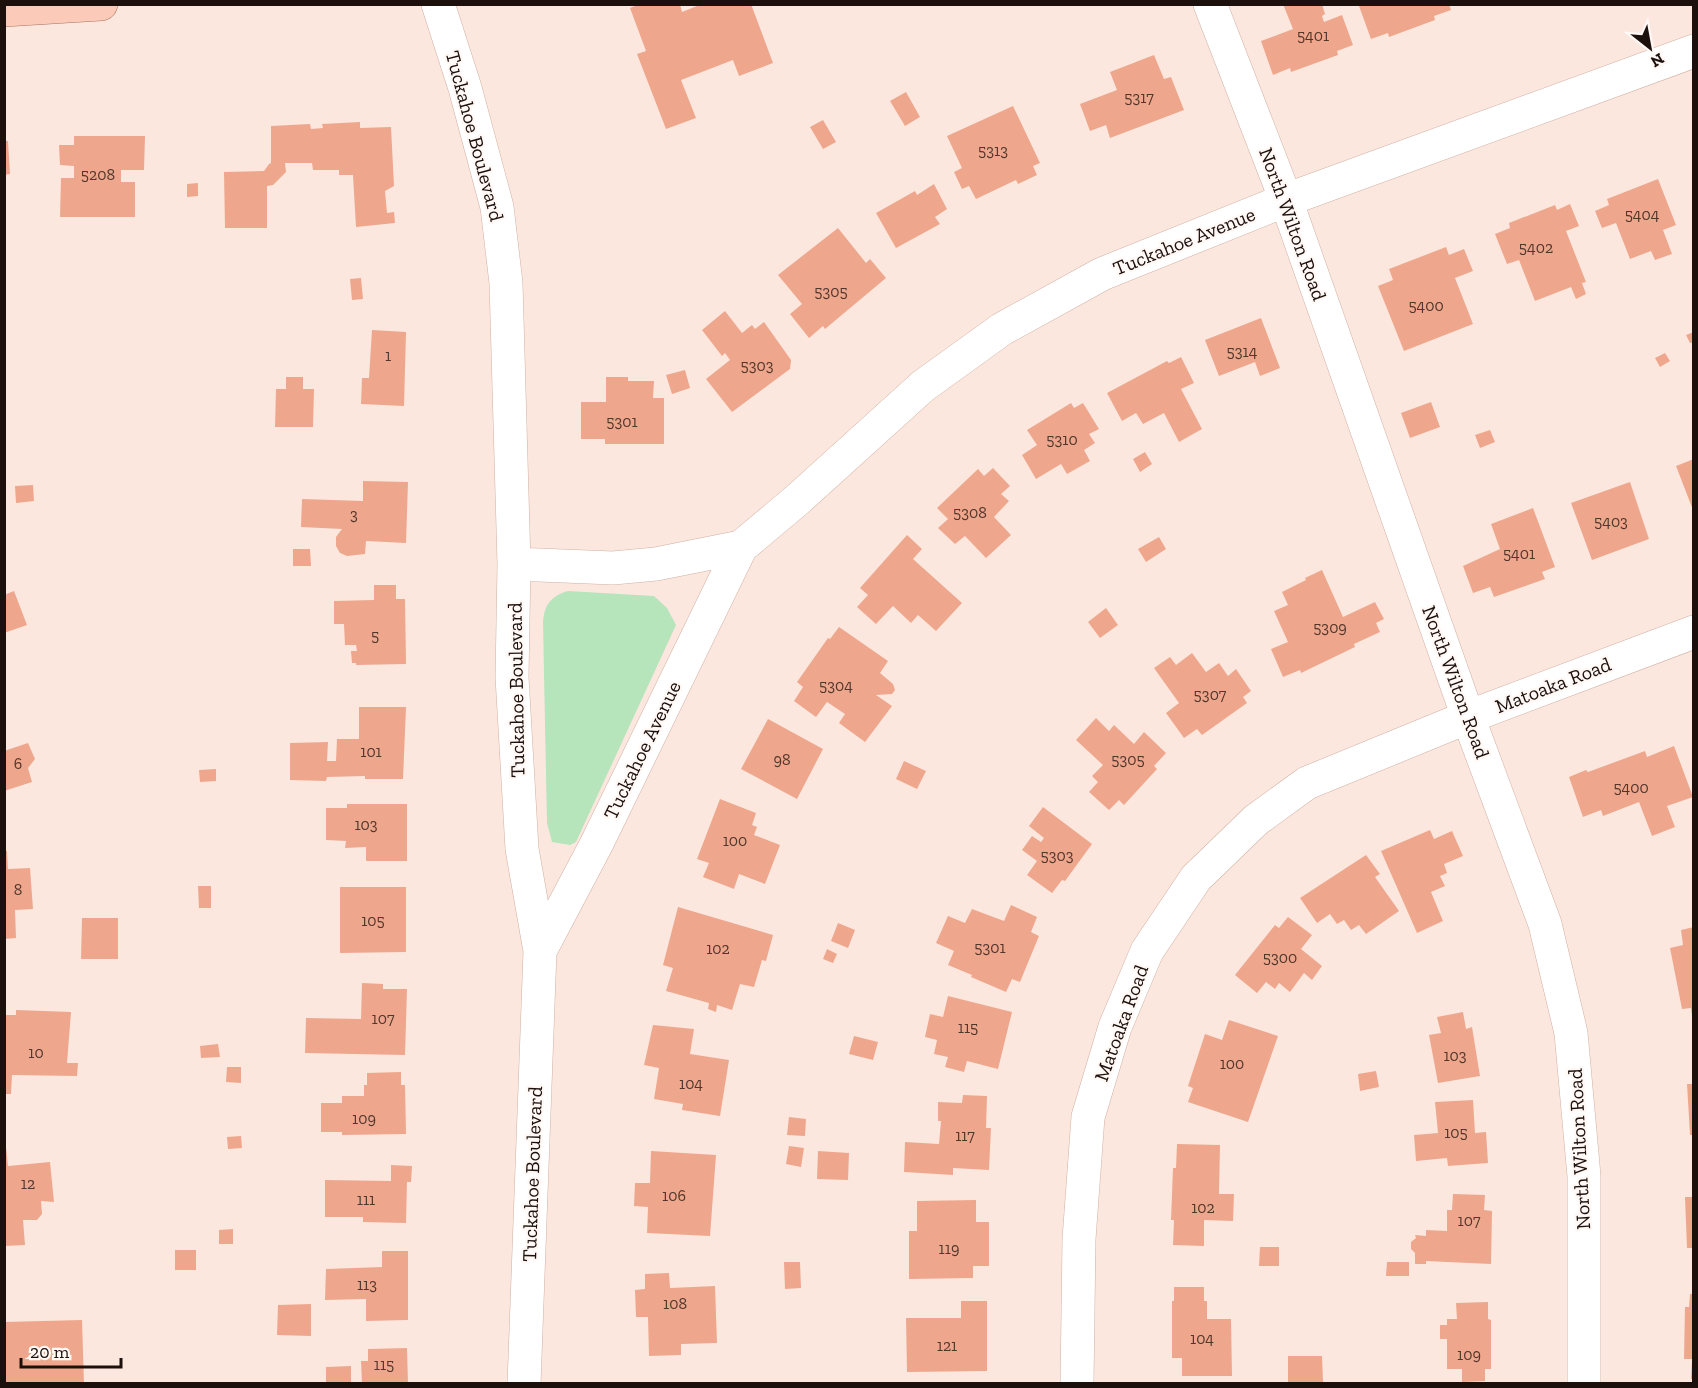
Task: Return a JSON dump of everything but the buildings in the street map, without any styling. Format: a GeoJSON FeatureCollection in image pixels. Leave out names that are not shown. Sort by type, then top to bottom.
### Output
{"type":"FeatureCollection","features":[{"type":"Feature","properties":{"kind":"main road"},"geometry":{"type":"LineString","coordinates":[[4,10],[101,4]]}},
{"type":"Feature","properties":{"kind":"street","name":"Tuckahoe Boulevard"},"geometry":{"type":"LineString","coordinates":[[438,4],[465,88],[497,207],[506,283],[514,564],[512,677],[522,849],[540,951],[524,1383]]}},
{"type":"Feature","properties":{"kind":"street","name":"North Wilton Road"},"geometry":{"type":"LineString","coordinates":[[1210,4],[1286,200],[1468,717],[1545,924],[1571,1033],[1584,1176],[1584,1383]]}},
{"type":"Feature","properties":{"kind":"street","name":"Tuckahoe Avenue"},"geometry":{"type":"LineString","coordinates":[[540,951],[597,843],[741,547],[797,500],[923,386],[1002,329],[1102,274],[1286,200],[1694,51]]}},
{"type":"Feature","properties":{"kind":"street","name":"Tuckahoe Avenue"},"geometry":{"type":"LineString","coordinates":[[514,564],[613,568],[656,564],[741,547]]}},
{"type":"Feature","properties":{"kind":"street","name":"Matoaka Road"},"geometry":{"type":"LineString","coordinates":[[1077,1383],[1079,1239],[1088,1117],[1115,1027],[1148,951],[1196,878],[1256,820],[1307,783],[1468,717],[1694,632]]}},
{"type":"Feature","properties":{"kind":"green space"},"geometry":{"type":"Polygon","coordinates":[[[568,591],[654,596],[667,608],[676,625],[576,842],[570,845],[552,842],[547,823],[543,622],[550,602],[568,591]]]}}]}
